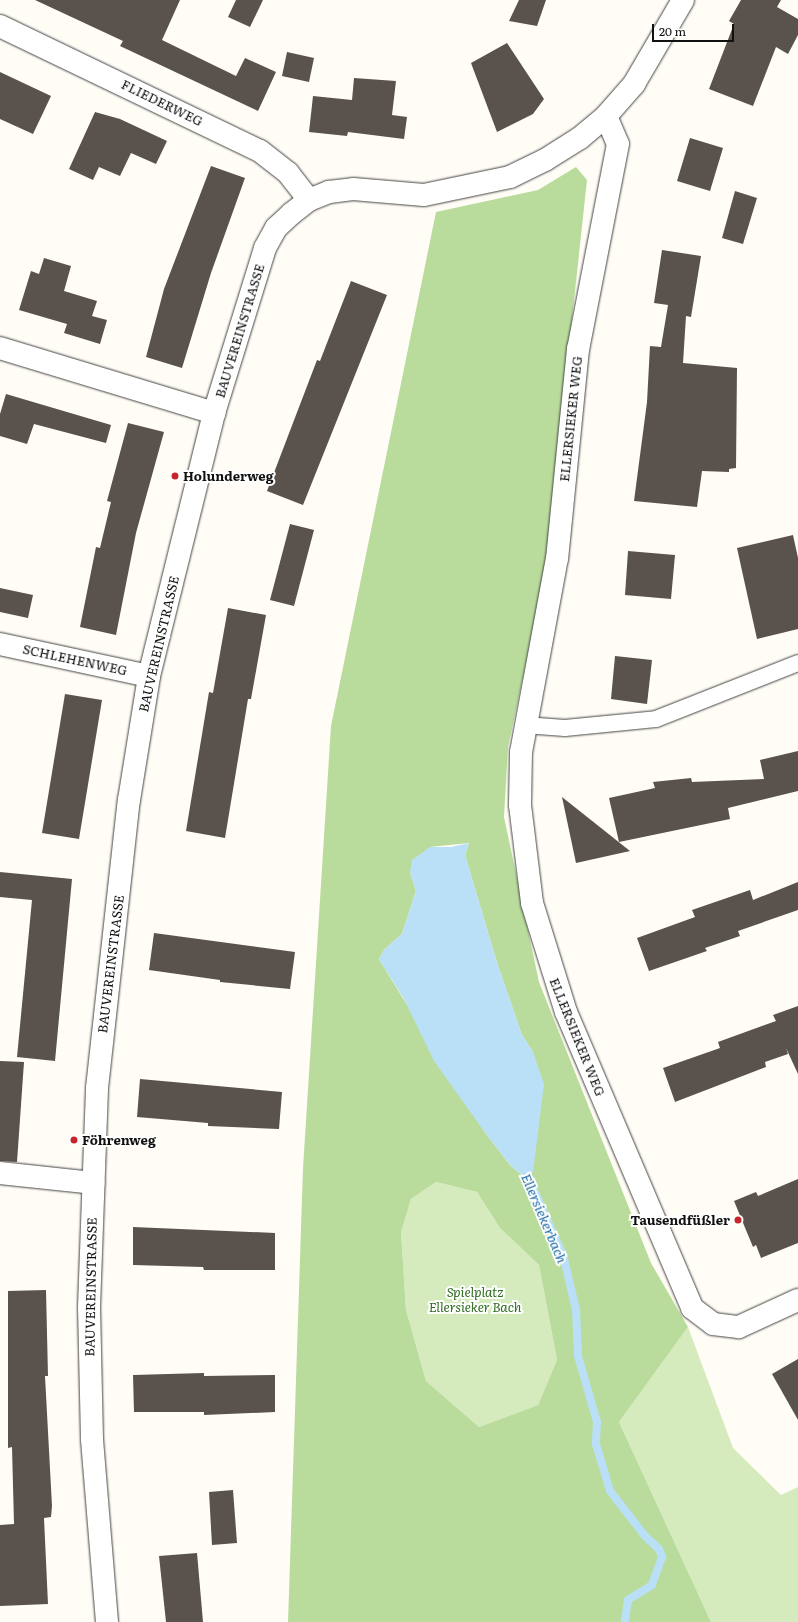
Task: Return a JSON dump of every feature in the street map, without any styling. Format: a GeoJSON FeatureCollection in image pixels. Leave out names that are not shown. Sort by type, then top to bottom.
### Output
{"type":"FeatureCollection","features":[{"type":"Feature","properties":{"kind":"street","name":"BAUVEREINSTRASSE"},"geometry":{"type":"LineString","coordinates":[[107,1622],[92,1439],[89,1307],[96,1088],[129,800],[149,676],[214,413],[265,248],[276,228],[309,200],[353,189],[424,195],[510,177],[580,138],[606,116],[634,84],[682,0]]}},
{"type":"Feature","properties":{"kind":"street","name":"FLIEDERWEG"},"geometry":{"type":"LineString","coordinates":[[0,26],[260,151],[288,173],[309,200]]}},
{"type":"Feature","properties":{"kind":"street","name":"ELLERSIEKER WEG"},"geometry":{"type":"LineString","coordinates":[[606,116],[618,144],[578,349],[557,558],[524,725],[520,805],[532,903],[551,970],[686,1297],[692,1308],[712,1324],[739,1327],[798,1300]]}},
{"type":"Feature","properties":{"kind":"street"},"geometry":{"type":"LineString","coordinates":[[0,348],[214,413]]}},
{"type":"Feature","properties":{"kind":"street","name":"SCHLEHENWEG"},"geometry":{"type":"LineString","coordinates":[[0,644],[149,676]]}},
{"type":"Feature","properties":{"kind":"street"},"geometry":{"type":"LineString","coordinates":[[0,1173],[93,1183]]}},
{"type":"Feature","properties":{"kind":"lane"},"geometry":{"type":"LineString","coordinates":[[524,725],[565,728],[656,719],[798,663]]}},
{"type":"Feature","properties":{"kind":"green space"},"geometry":{"type":"Polygon","coordinates":[[[576,167],[587,180],[544,579],[508,747],[504,817],[539,982],[651,1263],[688,1327],[619,1422],[711,1622],[288,1622],[303,1168],[331,726],[436,212],[538,190],[576,167]],[[469,843],[430,847],[410,872],[416,891],[402,934],[385,949],[379,959],[486,1134],[511,1166],[527,1179],[533,1052],[522,1035],[497,963],[465,855],[469,843]],[[436,1182],[411,1199],[401,1232],[406,1310],[426,1381],[479,1427],[538,1405],[557,1360],[539,1265],[500,1228],[477,1192],[436,1182]]]}},
{"type":"Feature","properties":{"kind":"green space","name":"Spielplatz Ellersieker Bach"},"geometry":{"type":"Polygon","coordinates":[[[436,1182],[477,1192],[500,1228],[539,1265],[557,1360],[538,1405],[479,1427],[426,1381],[406,1310],[401,1232],[411,1199],[436,1182]]]}},
{"type":"Feature","properties":{"kind":"green space"},"geometry":{"type":"Polygon","coordinates":[[[688,1327],[733,1448],[781,1495],[798,1487],[798,1622],[711,1622],[619,1422],[688,1327]]]}},
{"type":"Feature","properties":{"kind":"water"},"geometry":{"type":"Polygon","coordinates":[[[469,843],[465,855],[497,963],[522,1035],[533,1052],[544,1084],[533,1172],[527,1179],[511,1166],[486,1134],[434,1061],[404,999],[379,959],[385,949],[402,934],[416,891],[410,872],[412,860],[430,847],[451,847],[469,843]]]}},
{"type":"Feature","properties":{"kind":"building"},"geometry":{"type":"Polygon","coordinates":[[[35,0],[180,0],[162,40],[236,76],[245,58],[276,72],[258,111],[120,46],[123,41],[35,0]]]}},
{"type":"Feature","properties":{"kind":"building"},"geometry":{"type":"Polygon","coordinates":[[[236,0],[263,0],[250,27],[228,17],[236,0]]]}},
{"type":"Feature","properties":{"kind":"building"},"geometry":{"type":"Polygon","coordinates":[[[519,0],[546,0],[537,26],[509,21],[519,0]]]}},
{"type":"Feature","properties":{"kind":"building"},"geometry":{"type":"Polygon","coordinates":[[[741,0],[781,0],[777,7],[798,19],[798,35],[788,54],[776,47],[753,106],[709,89],[734,24],[729,21],[741,0]]]}},
{"type":"Feature","properties":{"kind":"building"},"geometry":{"type":"Polygon","coordinates":[[[507,43],[544,99],[533,114],[497,132],[471,63],[507,43]]]}},
{"type":"Feature","properties":{"kind":"building"},"geometry":{"type":"Polygon","coordinates":[[[287,52],[314,58],[309,82],[282,76],[287,52]]]}},
{"type":"Feature","properties":{"kind":"building"},"geometry":{"type":"Polygon","coordinates":[[[0,72],[51,96],[33,134],[0,119],[0,72]]]}},
{"type":"Feature","properties":{"kind":"building"},"geometry":{"type":"Polygon","coordinates":[[[354,78],[396,81],[392,115],[407,117],[404,139],[348,132],[347,136],[309,132],[313,96],[352,100],[354,78]]]}},
{"type":"Feature","properties":{"kind":"building"},"geometry":{"type":"Polygon","coordinates":[[[95,112],[120,119],[167,141],[156,164],[131,153],[120,176],[99,167],[93,180],[69,169],[95,112]]]}},
{"type":"Feature","properties":{"kind":"building"},"geometry":{"type":"Polygon","coordinates":[[[690,138],[723,148],[710,191],[677,181],[690,138]]]}},
{"type":"Feature","properties":{"kind":"building"},"geometry":{"type":"Polygon","coordinates":[[[211,166],[245,178],[211,273],[182,368],[146,357],[164,289],[211,166]]]}},
{"type":"Feature","properties":{"kind":"building"},"geometry":{"type":"Polygon","coordinates":[[[735,191],[757,198],[743,244],[722,238],[735,191]]]}},
{"type":"Feature","properties":{"kind":"building"},"geometry":{"type":"Polygon","coordinates":[[[662,250],[701,256],[691,317],[686,316],[683,363],[737,368],[736,468],[729,469],[729,472],[702,471],[697,507],[634,501],[647,402],[650,346],[661,347],[668,305],[654,303],[662,250]]]}},
{"type":"Feature","properties":{"kind":"building"},"geometry":{"type":"Polygon","coordinates":[[[44,258],[71,266],[64,291],[97,301],[92,316],[107,320],[100,344],[64,333],[67,324],[19,310],[31,271],[39,274],[44,258]]]}},
{"type":"Feature","properties":{"kind":"building"},"geometry":{"type":"Polygon","coordinates":[[[351,281],[387,295],[303,505],[267,491],[317,360],[320,361],[351,281]]]}},
{"type":"Feature","properties":{"kind":"building"},"geometry":{"type":"Polygon","coordinates":[[[6,394],[111,425],[106,443],[34,424],[27,444],[0,436],[0,414],[6,394]]]}},
{"type":"Feature","properties":{"kind":"building"},"geometry":{"type":"Polygon","coordinates":[[[128,423],[164,432],[136,533],[116,635],[80,627],[96,547],[100,548],[111,502],[107,501],[128,423]]]}},
{"type":"Feature","properties":{"kind":"building"},"geometry":{"type":"Polygon","coordinates":[[[290,524],[314,530],[294,606],[270,600],[290,524]]]}},
{"type":"Feature","properties":{"kind":"building"},"geometry":{"type":"Polygon","coordinates":[[[793,535],[798,558],[798,629],[757,639],[737,548],[793,535]]]}},
{"type":"Feature","properties":{"kind":"building"},"geometry":{"type":"Polygon","coordinates":[[[628,551],[675,555],[671,599],[625,595],[628,551]]]}},
{"type":"Feature","properties":{"kind":"building"},"geometry":{"type":"Polygon","coordinates":[[[0,588],[33,595],[28,618],[0,612],[0,588]]]}},
{"type":"Feature","properties":{"kind":"building"},"geometry":{"type":"Polygon","coordinates":[[[228,608],[266,615],[251,699],[248,699],[225,838],[186,831],[209,692],[213,693],[228,608]]]}},
{"type":"Feature","properties":{"kind":"building"},"geometry":{"type":"Polygon","coordinates":[[[615,656],[652,660],[647,704],[611,699],[615,656]]]}},
{"type":"Feature","properties":{"kind":"building"},"geometry":{"type":"Polygon","coordinates":[[[65,694],[102,700],[79,839],[42,833],[65,694]]]}},
{"type":"Feature","properties":{"kind":"building"},"geometry":{"type":"Polygon","coordinates":[[[798,751],[798,791],[728,808],[730,819],[619,842],[609,798],[655,788],[653,782],[691,778],[692,782],[764,779],[760,760],[798,751]]]}},
{"type":"Feature","properties":{"kind":"building"},"geometry":{"type":"Polygon","coordinates":[[[562,797],[630,851],[576,863],[562,797]]]}},
{"type":"Feature","properties":{"kind":"building"},"geometry":{"type":"Polygon","coordinates":[[[0,872],[72,879],[55,1061],[17,1057],[32,900],[0,897],[0,872]]]}},
{"type":"Feature","properties":{"kind":"building"},"geometry":{"type":"Polygon","coordinates":[[[798,882],[798,910],[738,931],[740,936],[705,948],[707,951],[649,971],[637,938],[695,917],[692,910],[750,890],[753,900],[798,882]]]}},
{"type":"Feature","properties":{"kind":"building"},"geometry":{"type":"Polygon","coordinates":[[[154,933],[295,952],[290,989],[220,982],[220,980],[149,970],[154,933]]]}},
{"type":"Feature","properties":{"kind":"building"},"geometry":{"type":"Polygon","coordinates":[[[798,1006],[798,1074],[786,1048],[788,1054],[765,1062],[766,1067],[675,1102],[663,1068],[720,1048],[718,1042],[776,1021],[773,1015],[798,1006]]]}},
{"type":"Feature","properties":{"kind":"building"},"geometry":{"type":"Polygon","coordinates":[[[0,1061],[24,1062],[17,1162],[0,1161],[0,1061]]]}},
{"type":"Feature","properties":{"kind":"building"},"geometry":{"type":"Polygon","coordinates":[[[140,1079],[282,1092],[279,1129],[208,1126],[208,1123],[137,1117],[140,1079]]]}},
{"type":"Feature","properties":{"kind":"building"},"geometry":{"type":"Polygon","coordinates":[[[798,1179],[798,1243],[761,1258],[756,1245],[753,1247],[734,1201],[756,1192],[758,1196],[798,1179]]]}},
{"type":"Feature","properties":{"kind":"building"},"geometry":{"type":"Polygon","coordinates":[[[133,1227],[275,1233],[275,1270],[204,1270],[203,1267],[133,1265],[133,1227]]]}},
{"type":"Feature","properties":{"kind":"building"},"geometry":{"type":"Polygon","coordinates":[[[46,1290],[48,1376],[45,1376],[52,1506],[51,1517],[44,1518],[48,1604],[0,1606],[0,1525],[14,1524],[12,1447],[8,1448],[8,1291],[46,1290]]]}},
{"type":"Feature","properties":{"kind":"building"},"geometry":{"type":"Polygon","coordinates":[[[798,1359],[798,1420],[772,1374],[798,1359]]]}},
{"type":"Feature","properties":{"kind":"building"},"geometry":{"type":"Polygon","coordinates":[[[204,1373],[204,1376],[275,1375],[275,1412],[204,1415],[204,1412],[134,1412],[133,1375],[204,1373]]]}},
{"type":"Feature","properties":{"kind":"building"},"geometry":{"type":"Polygon","coordinates":[[[233,1490],[237,1543],[212,1545],[209,1492],[233,1490]]]}},
{"type":"Feature","properties":{"kind":"building"},"geometry":{"type":"Polygon","coordinates":[[[197,1553],[203,1622],[166,1622],[159,1556],[197,1553]]]}},
{"type":"Feature","properties":{"kind":"waterway","name":"Ellersiekerbach"},"geometry":{"type":"LineString","coordinates":[[524,1168],[563,1255],[576,1310],[578,1356],[597,1422],[596,1444],[610,1491],[645,1536],[659,1549],[662,1557],[652,1585],[628,1600],[625,1622]]}},
{"type":"Feature","properties":{"kind":"place","name":"Holunderweg"},"geometry":{"type":"Point","coordinates":[175,476]}},
{"type":"Feature","properties":{"kind":"place","name":"Föhrenweg"},"geometry":{"type":"Point","coordinates":[74,1140]}},
{"type":"Feature","properties":{"kind":"place","name":"Tausendfüßler"},"geometry":{"type":"Point","coordinates":[738,1220]}}]}
